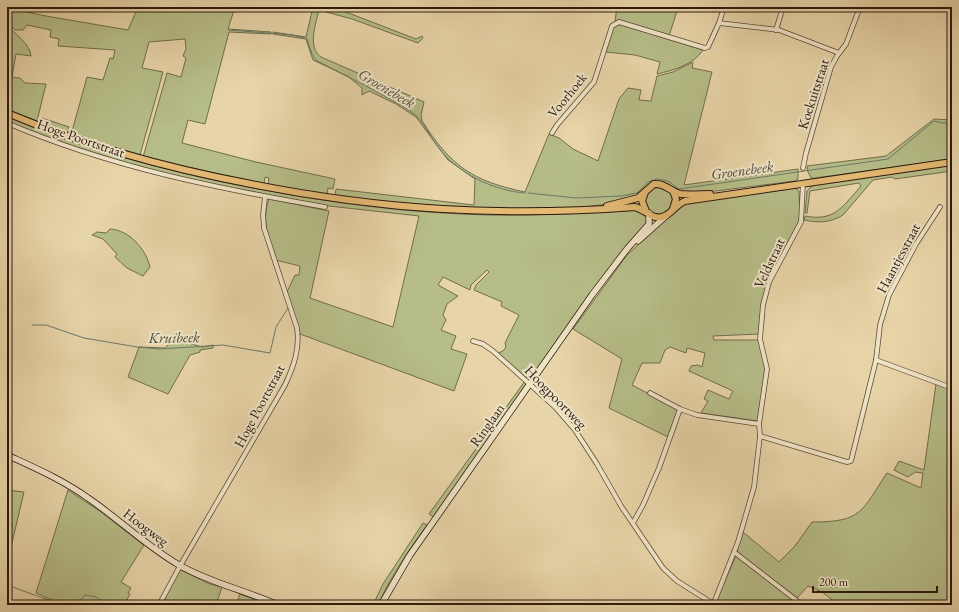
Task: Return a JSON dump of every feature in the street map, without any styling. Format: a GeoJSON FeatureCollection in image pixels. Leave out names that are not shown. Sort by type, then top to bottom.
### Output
{"type":"FeatureCollection","features":[{"type":"Feature","properties":{"kind":"main road"},"geometry":{"type":"LineString","coordinates":[[7,113],[68,137],[140,160],[185,172],[331,199],[453,211],[520,212],[635,207],[661,217],[668,215],[679,203],[685,201],[736,192],[952,162]]}},
{"type":"Feature","properties":{"kind":"main road"},"geometry":{"type":"LineString","coordinates":[[584,210],[639,197],[654,184],[666,185],[673,191],[685,194],[736,192]]}},
{"type":"Feature","properties":{"kind":"main road"},"geometry":{"type":"LineString","coordinates":[[645,191],[642,201],[647,212]]}},
{"type":"Feature","properties":{"kind":"main road"},"geometry":{"type":"LineString","coordinates":[[673,191],[676,199],[673,210]]}},
{"type":"Feature","properties":{"kind":"main road","name":"Ringlaan"},"geometry":{"type":"LineString","coordinates":[[381,605],[410,555],[530,384],[616,262],[649,224],[647,212]]}},
{"type":"Feature","properties":{"kind":"main road","name":"Ringlaan"},"geometry":{"type":"LineString","coordinates":[[616,262],[668,215]]}},
{"type":"Feature","properties":{"kind":"main road","name":"Hoogweg"},"geometry":{"type":"LineString","coordinates":[[7,455],[58,479],[87,497],[158,552],[180,566],[213,581],[278,605]]}},
{"type":"Feature","properties":{"kind":"street","name":"Voorhoek"},"geometry":{"type":"LineString","coordinates":[[552,133],[557,124],[594,82],[612,26],[615,23],[619,22],[705,48],[708,47],[719,23],[724,7]]}},
{"type":"Feature","properties":{"kind":"street"},"geometry":{"type":"LineString","coordinates":[[776,30],[783,7]]}},
{"type":"Feature","properties":{"kind":"street","name":"Koekuitstraat"},"geometry":{"type":"LineString","coordinates":[[803,168],[831,67],[848,40],[860,7]]}},
{"type":"Feature","properties":{"kind":"street"},"geometry":{"type":"LineString","coordinates":[[719,23],[776,30],[839,53]]}},
{"type":"Feature","properties":{"kind":"street","name":"Hoge Poortstraat"},"geometry":{"type":"LineString","coordinates":[[7,123],[66,146],[137,169],[265,197],[325,207]]}},
{"type":"Feature","properties":{"kind":"street","name":"Veldstraat"},"geometry":{"type":"LineString","coordinates":[[712,604],[734,552],[754,487],[760,436],[759,424],[767,369],[760,339],[765,295],[778,265],[802,218],[803,183]]}},
{"type":"Feature","properties":{"kind":"street","name":"Hoge Poortstraat"},"geometry":{"type":"LineString","coordinates":[[159,605],[285,385],[297,355],[297,328],[264,228],[263,215],[265,197]]}},
{"type":"Feature","properties":{"kind":"street","name":"Haantjesstraat"},"geometry":{"type":"LineString","coordinates":[[876,360],[880,325],[889,295],[916,244],[940,207]]}},
{"type":"Feature","properties":{"kind":"street","name":"Hoogpoortweg"},"geometry":{"type":"LineString","coordinates":[[473,341],[483,344],[493,351],[530,384],[576,430],[632,524],[656,560],[670,576],[712,604]]}},
{"type":"Feature","properties":{"kind":"street"},"geometry":{"type":"LineString","coordinates":[[760,436],[847,462],[851,461],[876,360],[952,388]]}},
{"type":"Feature","properties":{"kind":"street"},"geometry":{"type":"LineString","coordinates":[[650,393],[680,409],[697,415],[759,424]]}},
{"type":"Feature","properties":{"kind":"street"},"geometry":{"type":"LineString","coordinates":[[632,524],[643,505],[656,474],[680,409]]}},
{"type":"Feature","properties":{"kind":"street"},"geometry":{"type":"LineString","coordinates":[[734,552],[796,600]]}},
{"type":"Feature","properties":{"kind":"green space"},"geometry":{"type":"Polygon","coordinates":[[[138,7],[235,7],[228,29],[271,32],[271,34],[229,32],[205,124],[188,120],[182,143],[256,162],[335,179],[333,189],[328,188],[327,195],[268,185],[269,178],[265,177],[264,184],[143,157],[167,73],[181,77],[186,58],[183,56],[186,49],[185,39],[149,42],[142,68],[163,72],[140,155],[71,135],[87,77],[103,80],[110,58],[113,59],[115,50],[58,46],[59,39],[50,37],[51,30],[27,25],[23,30],[15,30],[7,22],[7,8],[128,30],[138,7]]]}},
{"type":"Feature","properties":{"kind":"green space"},"geometry":{"type":"Polygon","coordinates":[[[313,7],[333,7],[416,39],[422,36],[423,38],[418,43],[352,19],[319,10],[313,42],[314,48],[321,57],[424,102],[421,115],[422,121],[443,150],[464,169],[491,183],[525,192],[549,134],[559,138],[573,149],[598,161],[619,99],[628,88],[641,90],[639,100],[651,101],[657,76],[673,72],[693,62],[692,68],[712,72],[684,185],[798,169],[798,179],[795,181],[716,191],[683,192],[661,181],[650,184],[638,195],[620,202],[534,210],[501,210],[434,206],[335,196],[336,189],[474,205],[475,179],[448,160],[416,117],[396,104],[369,91],[362,95],[362,88],[349,77],[313,60],[306,39],[273,34],[273,32],[306,37],[313,7]]]}},
{"type":"Feature","properties":{"kind":"green space"},"geometry":{"type":"Polygon","coordinates":[[[617,7],[678,8],[669,36],[621,21],[615,21],[617,7]]]}},
{"type":"Feature","properties":{"kind":"green space"},"geometry":{"type":"Polygon","coordinates":[[[619,24],[703,50],[694,60],[689,63],[676,69],[657,74],[660,62],[635,55],[606,52],[613,27],[619,24]]]}},
{"type":"Feature","properties":{"kind":"green space"},"geometry":{"type":"Polygon","coordinates":[[[7,25],[25,43],[31,56],[16,54],[12,77],[20,78],[25,83],[46,84],[37,121],[7,109],[7,25]]]}},
{"type":"Feature","properties":{"kind":"green space"},"geometry":{"type":"Polygon","coordinates":[[[7,116],[67,139],[158,167],[282,193],[341,203],[399,210],[458,214],[526,215],[640,210],[647,216],[646,226],[609,268],[531,378],[525,377],[498,353],[503,351],[506,347],[505,343],[519,315],[501,306],[502,302],[474,290],[476,285],[489,272],[487,270],[471,285],[470,290],[443,277],[438,285],[458,296],[447,304],[443,315],[446,320],[441,330],[456,336],[451,349],[467,354],[454,391],[300,334],[287,292],[295,275],[299,275],[300,266],[275,260],[268,237],[266,222],[269,199],[329,211],[310,298],[393,327],[419,216],[329,206],[172,177],[58,142],[7,122],[7,116]]]}},
{"type":"Feature","properties":{"kind":"green space"},"geometry":{"type":"Polygon","coordinates":[[[42,118],[69,127],[68,133],[41,124],[42,118]]]}},
{"type":"Feature","properties":{"kind":"green space"},"geometry":{"type":"Polygon","coordinates":[[[934,119],[952,120],[952,159],[815,178],[811,178],[808,172],[807,166],[886,156],[934,119]]]}},
{"type":"Feature","properties":{"kind":"green space"},"geometry":{"type":"Polygon","coordinates":[[[952,165],[952,171],[895,179],[892,177],[873,180],[843,215],[838,218],[824,222],[804,220],[805,216],[824,217],[838,211],[861,186],[859,183],[810,191],[807,213],[805,213],[807,191],[813,185],[952,165]]]}},
{"type":"Feature","properties":{"kind":"green space"},"geometry":{"type":"Polygon","coordinates":[[[659,186],[669,190],[673,200],[669,210],[659,214],[649,210],[645,200],[649,190],[659,186]]]}},
{"type":"Feature","properties":{"kind":"green space"},"geometry":{"type":"Polygon","coordinates":[[[795,188],[799,191],[800,221],[767,282],[761,307],[759,334],[713,336],[714,340],[759,340],[765,367],[765,378],[758,421],[701,413],[708,401],[704,399],[708,390],[729,399],[733,391],[689,371],[691,366],[698,365],[702,367],[705,353],[687,348],[686,353],[670,347],[665,350],[660,363],[642,363],[632,385],[679,410],[668,437],[609,408],[622,359],[573,329],[627,255],[684,203],[795,188]]]}},
{"type":"Feature","properties":{"kind":"green space"},"geometry":{"type":"Polygon","coordinates":[[[110,229],[124,233],[141,247],[150,267],[143,276],[127,268],[115,257],[117,254],[103,239],[92,235],[97,232],[106,233],[110,229]]]}},
{"type":"Feature","properties":{"kind":"green space"},"geometry":{"type":"Polygon","coordinates":[[[182,341],[202,347],[213,345],[213,348],[200,350],[200,352],[190,355],[168,394],[128,377],[139,347],[165,348],[170,343],[182,341]]]}},
{"type":"Feature","properties":{"kind":"green space"},"geometry":{"type":"Polygon","coordinates":[[[525,381],[526,385],[433,517],[429,514],[525,381]]]}},
{"type":"Feature","properties":{"kind":"green space"},"geometry":{"type":"Polygon","coordinates":[[[936,384],[952,390],[952,605],[839,605],[822,592],[808,586],[797,598],[738,553],[737,549],[743,532],[779,562],[795,546],[812,522],[841,520],[851,517],[858,512],[865,506],[887,473],[921,488],[923,473],[915,472],[908,477],[894,470],[899,461],[924,470],[936,384]]]}},
{"type":"Feature","properties":{"kind":"green space"},"geometry":{"type":"Polygon","coordinates":[[[7,490],[24,492],[7,564],[7,490]]]}},
{"type":"Feature","properties":{"kind":"green space"},"geometry":{"type":"Polygon","coordinates":[[[68,490],[101,512],[144,545],[121,582],[131,588],[128,593],[130,594],[124,605],[63,605],[36,593],[68,490]]]}},
{"type":"Feature","properties":{"kind":"green space"},"geometry":{"type":"Polygon","coordinates":[[[423,523],[427,525],[400,564],[378,605],[373,605],[383,584],[423,523]]]}},
{"type":"Feature","properties":{"kind":"green space"},"geometry":{"type":"Polygon","coordinates":[[[736,556],[795,601],[792,605],[714,605],[736,556]]]}},
{"type":"Feature","properties":{"kind":"green space"},"geometry":{"type":"Polygon","coordinates":[[[181,570],[210,584],[222,587],[216,605],[162,605],[178,572],[181,570]]]}},
{"type":"Feature","properties":{"kind":"green space"},"geometry":{"type":"Polygon","coordinates":[[[240,594],[269,605],[236,605],[240,594]]]}},
{"type":"Feature","properties":{"kind":"waterway","name":"Groenebeek"},"geometry":{"type":"LineString","coordinates":[[229,30],[293,35],[307,39],[312,54],[316,60],[378,92],[417,116],[435,143],[455,165],[477,179],[501,189],[525,193]]}},
{"type":"Feature","properties":{"kind":"waterway","name":"Groenebeek"},"geometry":{"type":"LineString","coordinates":[[528,193],[576,198],[621,196],[637,193],[648,182],[657,179],[668,181],[679,189],[888,159],[934,121],[942,123],[952,122]]}},
{"type":"Feature","properties":{"kind":"waterway","name":"Kruibeek"},"geometry":{"type":"LineString","coordinates":[[32,325],[46,325],[84,338],[137,347],[160,349],[223,345],[270,353],[276,327],[288,308]]}},
{"type":"Feature","properties":{"kind":"waterway","name":"Kruibeek"},"geometry":{"type":"LineString","coordinates":[[7,585],[62,605]]}},
{"type":"Feature","properties":{"kind":"waterway","name":"Kruibeek"},"geometry":{"type":"LineString","coordinates":[[76,605],[85,595],[96,597],[108,605]]}}]}
